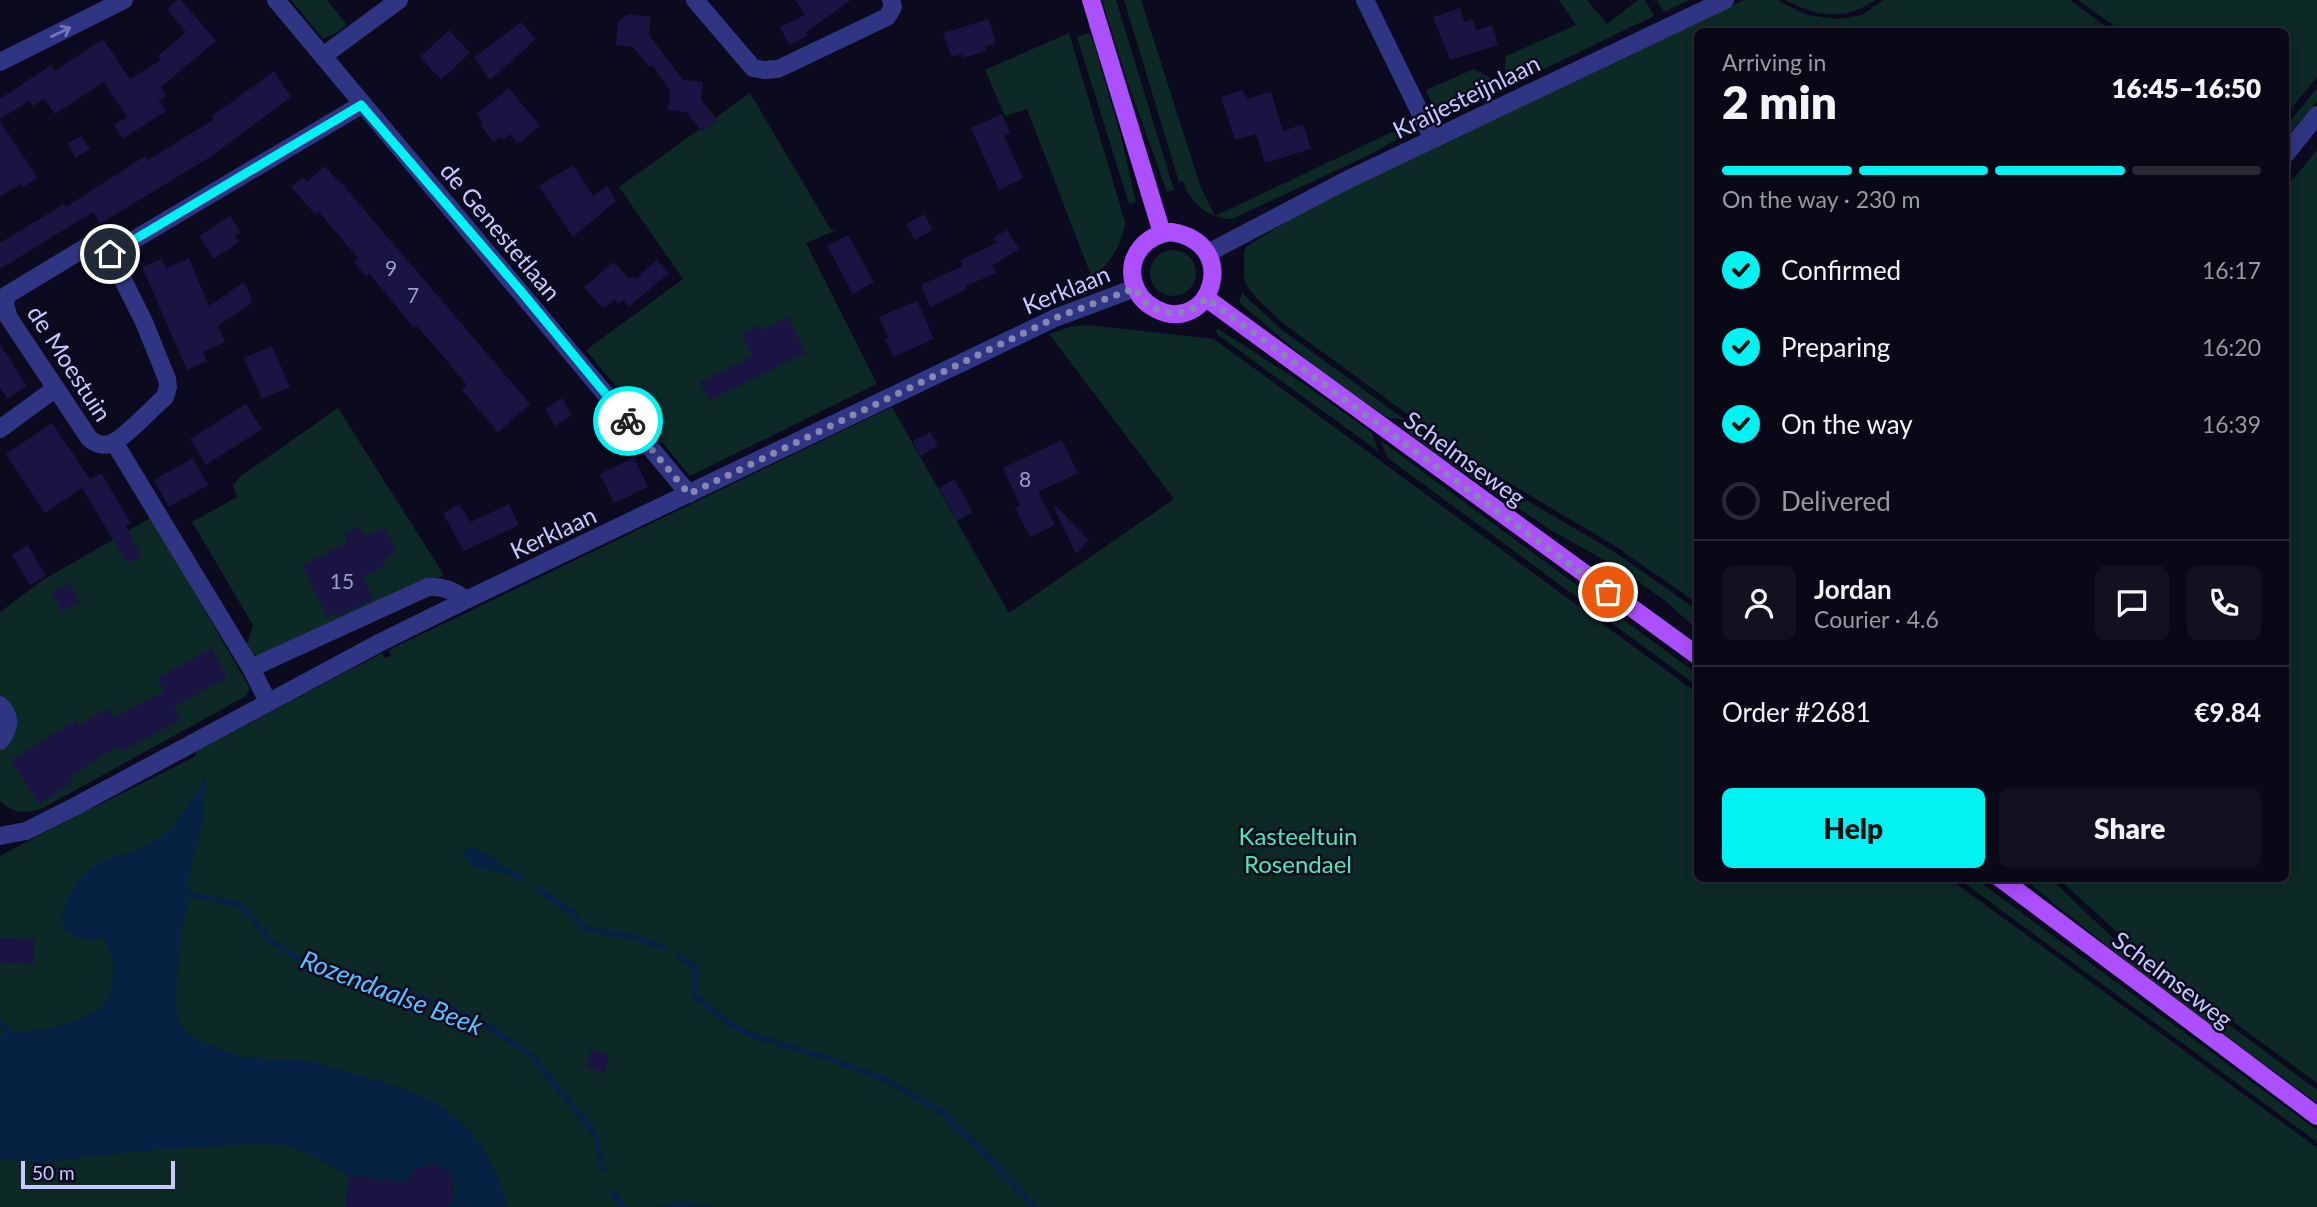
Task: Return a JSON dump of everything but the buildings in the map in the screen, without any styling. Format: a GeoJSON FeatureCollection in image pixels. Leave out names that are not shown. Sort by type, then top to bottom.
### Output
{"type":"FeatureCollection","features":[{"type":"Feature","properties":{"kind":"main road"},"geometry":{"type":"LineString","coordinates":[[1091,0],[1162,233]]}},
{"type":"Feature","properties":{"kind":"main road"},"geometry":{"type":"LineString","coordinates":[[1162,233],[1181,233],[1196,240],[1209,253],[1213,280],[1206,298],[1199,306],[1175,314],[1163,313],[1149,306],[1135,288],[1133,265],[1139,250],[1146,241],[1162,233]]}},
{"type":"Feature","properties":{"kind":"main road","name":"Schelmseweg"},"geometry":{"type":"LineString","coordinates":[[1206,298],[1694,653]]}},
{"type":"Feature","properties":{"kind":"main road","name":"Schelmseweg"},"geometry":{"type":"LineString","coordinates":[[2005,882],[2317,1116]]}},
{"type":"Feature","properties":{"kind":"street"},"geometry":{"type":"LineString","coordinates":[[0,62],[124,0]]}},
{"type":"Feature","properties":{"kind":"street","name":"de Genestetlaan"},"geometry":{"type":"LineString","coordinates":[[276,0],[361,105],[520,290],[689,494]]}},
{"type":"Feature","properties":{"kind":"street"},"geometry":{"type":"LineString","coordinates":[[323,55],[399,0]]}},
{"type":"Feature","properties":{"kind":"street"},"geometry":{"type":"LineString","coordinates":[[695,0],[753,68],[764,70],[778,69],[887,17],[892,7],[891,0]]}},
{"type":"Feature","properties":{"kind":"street"},"geometry":{"type":"LineString","coordinates":[[1366,0],[1433,139]]}},
{"type":"Feature","properties":{"kind":"street","name":"Kraijesteijnlaan"},"geometry":{"type":"LineString","coordinates":[[1209,253],[1287,210],[1725,0]]}},
{"type":"Feature","properties":{"kind":"street"},"geometry":{"type":"LineString","coordinates":[[110,254],[361,105]]}},
{"type":"Feature","properties":{"kind":"street"},"geometry":{"type":"LineString","coordinates":[[2289,150],[2317,116]]}},
{"type":"Feature","properties":{"kind":"street","name":"de Moestuin"},"geometry":{"type":"LineString","coordinates":[[88,246],[100,247],[110,254],[144,322],[167,379],[165,397],[114,442],[96,444],[55,388],[2,304],[7,295],[88,246]]}},
{"type":"Feature","properties":{"kind":"street","name":"Kerklaan"},"geometry":{"type":"LineString","coordinates":[[0,836],[26,831],[381,642],[466,600],[1055,318],[1135,288]]}},
{"type":"Feature","properties":{"kind":"street"},"geometry":{"type":"LineString","coordinates":[[0,429],[55,388]]}},
{"type":"Feature","properties":{"kind":"street","name":"de Moestuin"},"geometry":{"type":"LineString","coordinates":[[114,442],[251,668],[268,702]]}},
{"type":"Feature","properties":{"kind":"street"},"geometry":{"type":"LineString","coordinates":[[251,668],[428,587],[439,586],[466,600]]}},
{"type":"Feature","properties":{"kind":"street"},"geometry":{"type":"LineString","coordinates":[[0,705],[6,711],[9,721],[7,732],[0,741]]}},
{"type":"Feature","properties":{"kind":"green space"},"geometry":{"type":"Polygon","coordinates":[[[291,0],[327,0],[347,25],[323,39],[291,0]]]}},
{"type":"Feature","properties":{"kind":"green space"},"geometry":{"type":"Polygon","coordinates":[[[1102,0],[1116,0],[1174,190],[1167,192],[1102,0]]]}},
{"type":"Feature","properties":{"kind":"green space"},"geometry":{"type":"Polygon","coordinates":[[[1124,0],[1141,0],[1201,188],[1215,216],[1195,203],[1183,181],[1179,182],[1124,0]]]}},
{"type":"Feature","properties":{"kind":"green space"},"geometry":{"type":"Polygon","coordinates":[[[1559,0],[1587,0],[1607,24],[1638,0],[1645,0],[1654,16],[1507,87],[1504,78],[1506,56],[1576,25],[1559,0]]]}},
{"type":"Feature","properties":{"kind":"green space"},"geometry":{"type":"Polygon","coordinates":[[[1657,0],[1689,0],[1664,12],[1657,0]]]}},
{"type":"Feature","properties":{"kind":"green space"},"geometry":{"type":"Polygon","coordinates":[[[1744,0],[1777,0],[1807,15],[1839,19],[1862,15],[1884,0],[2070,0],[2108,28],[1694,28],[1694,601],[1615,546],[1469,459],[1284,324],[1257,299],[1244,279],[1246,247],[1309,207],[1744,0]]]}},
{"type":"Feature","properties":{"kind":"green space"},"geometry":{"type":"Polygon","coordinates":[[[1785,0],[1876,0],[1853,11],[1831,14],[1809,10],[1785,0]]]}},
{"type":"Feature","properties":{"kind":"green space"},"geometry":{"type":"Polygon","coordinates":[[[2078,0],[2317,0],[2317,77],[2289,111],[2289,28],[2117,28],[2078,0]]]}},
{"type":"Feature","properties":{"kind":"green space"},"geometry":{"type":"Polygon","coordinates":[[[1069,33],[1125,222],[1122,237],[1114,253],[1092,278],[1027,109],[1005,116],[985,70],[1069,33]]]}},
{"type":"Feature","properties":{"kind":"green space"},"geometry":{"type":"Polygon","coordinates":[[[1089,33],[1121,136],[1136,202],[1129,204],[1077,37],[1089,33]]]}},
{"type":"Feature","properties":{"kind":"green space"},"geometry":{"type":"Polygon","coordinates":[[[1474,69],[1492,79],[1500,91],[1459,111],[1443,113],[1437,110],[1426,90],[1474,69]]]}},
{"type":"Feature","properties":{"kind":"green space"},"geometry":{"type":"Polygon","coordinates":[[[2317,88],[2317,101],[2289,134],[2289,122],[2317,88]]]}},
{"type":"Feature","properties":{"kind":"green space"},"geometry":{"type":"Polygon","coordinates":[[[750,93],[831,230],[836,230],[806,243],[877,384],[690,476],[586,350],[683,279],[619,187],[750,93]]]}},
{"type":"Feature","properties":{"kind":"green space"},"geometry":{"type":"Polygon","coordinates":[[[1409,124],[1407,134],[1367,156],[1232,219],[1215,216],[1409,124]]]}},
{"type":"Feature","properties":{"kind":"green space"},"geometry":{"type":"Polygon","coordinates":[[[2317,150],[2317,1083],[2141,954],[2062,882],[2289,882],[2289,184],[2317,150]]]}},
{"type":"Feature","properties":{"kind":"green space"},"geometry":{"type":"Polygon","coordinates":[[[1173,250],[1190,256],[1196,273],[1190,290],[1173,296],[1156,290],[1150,273],[1156,256],[1173,250]]]}},
{"type":"Feature","properties":{"kind":"green space"},"geometry":{"type":"Polygon","coordinates":[[[1242,293],[1281,329],[1405,420],[1386,417],[1314,366],[1239,302],[1242,293]]]}},
{"type":"Feature","properties":{"kind":"green space","name":"Kasteeltuin Rosendael"},"geometry":{"type":"Polygon","coordinates":[[[1088,325],[1214,339],[1694,691],[1694,882],[1954,882],[2317,1148],[2317,1207],[0,1207],[0,856],[194,757],[197,751],[382,653],[385,658],[391,656],[389,650],[892,407],[1009,613],[1174,499],[1049,334],[1088,325]]]}},
{"type":"Feature","properties":{"kind":"green space"},"geometry":{"type":"Polygon","coordinates":[[[1218,329],[1307,386],[1372,433],[1378,451],[1218,335],[1218,329]]]}},
{"type":"Feature","properties":{"kind":"green space"},"geometry":{"type":"Polygon","coordinates":[[[338,408],[444,575],[342,623],[259,656],[251,654],[246,647],[253,625],[192,522],[237,497],[233,485],[241,476],[338,408]]]}},
{"type":"Feature","properties":{"kind":"green space"},"geometry":{"type":"Polygon","coordinates":[[[1399,425],[1418,429],[1465,464],[1613,551],[1694,608],[1694,627],[1668,603],[1624,571],[1554,532],[1434,453],[1399,425]]]}},
{"type":"Feature","properties":{"kind":"green space"},"geometry":{"type":"Polygon","coordinates":[[[1380,440],[1694,672],[1694,684],[1388,458],[1380,440]]]}},
{"type":"Feature","properties":{"kind":"green space"},"geometry":{"type":"Polygon","coordinates":[[[152,517],[250,689],[246,696],[43,808],[26,812],[15,811],[0,801],[0,750],[13,736],[17,722],[13,708],[0,695],[0,612],[43,580],[152,517]]]}},
{"type":"Feature","properties":{"kind":"green space"},"geometry":{"type":"Polygon","coordinates":[[[1963,882],[1980,882],[2317,1130],[2317,1142],[1963,882]]]}},
{"type":"Feature","properties":{"kind":"green space"},"geometry":{"type":"Polygon","coordinates":[[[2028,882],[2054,882],[2116,941],[2317,1090],[2317,1103],[2138,971],[2028,882]]]}},
{"type":"Feature","properties":{"kind":"water"},"geometry":{"type":"Polygon","coordinates":[[[206,776],[203,820],[188,883],[191,895],[183,922],[175,1001],[179,1021],[192,1037],[242,1057],[310,1061],[396,1086],[435,1102],[461,1121],[481,1144],[497,1175],[508,1207],[448,1207],[455,1195],[455,1184],[444,1168],[435,1164],[424,1165],[415,1170],[407,1182],[348,1175],[307,1153],[285,1145],[252,1144],[143,1151],[37,1163],[0,1158],[0,1035],[57,1026],[86,1017],[106,1001],[109,994],[113,970],[107,943],[104,939],[82,938],[63,929],[62,913],[66,903],[91,868],[111,857],[147,845],[174,825],[206,776]]]}},
{"type":"Feature","properties":{"kind":"water"},"geometry":{"type":"Polygon","coordinates":[[[473,847],[495,858],[503,870],[498,873],[470,866],[463,856],[465,849],[473,847]]]}},
{"type":"Feature","properties":{"kind":"water"},"geometry":{"type":"Polygon","coordinates":[[[679,1201],[713,1207],[656,1207],[679,1201]]]}},
{"type":"Feature","properties":{"kind":"waterway","name":"Rozendaalse Beek"},"geometry":{"type":"LineString","coordinates":[[497,867],[523,878]]}},
{"type":"Feature","properties":{"kind":"waterway","name":"Rozendaalse Beek"},"geometry":{"type":"LineString","coordinates":[[538,888],[574,915],[586,929],[634,937],[667,949]]}},
{"type":"Feature","properties":{"kind":"waterway","name":"Rozendaalse Beek"},"geometry":{"type":"LineString","coordinates":[[183,895],[238,904],[270,941],[312,966],[363,979],[439,1004],[486,1025],[530,1054],[580,1115],[596,1136],[603,1169]]}},
{"type":"Feature","properties":{"kind":"waterway","name":"Rozendaalse Beek"},"geometry":{"type":"LineString","coordinates":[[679,955],[694,966],[694,995],[731,1025],[752,1035],[886,1080],[943,1113],[1034,1207]]}},
{"type":"Feature","properties":{"kind":"waterway","name":"Rozendaalse Beek"},"geometry":{"type":"LineString","coordinates":[[0,1023],[16,1039]]}},
{"type":"Feature","properties":{"kind":"waterway","name":"Rozendaalse Beek"},"geometry":{"type":"LineString","coordinates":[[613,1193],[624,1207]]}},
{"type":"Feature","properties":{"kind":"way so far"},"geometry":{"type":"LineString","coordinates":[[628,421],[689,494],[1007,340],[1110,296],[1135,288],[1149,306],[1163,313],[1175,314],[1199,306],[1206,298],[1608,592]]}},
{"type":"Feature","properties":{"kind":"route"},"geometry":{"type":"LineString","coordinates":[[110,254],[361,105],[628,421]]}}]}
